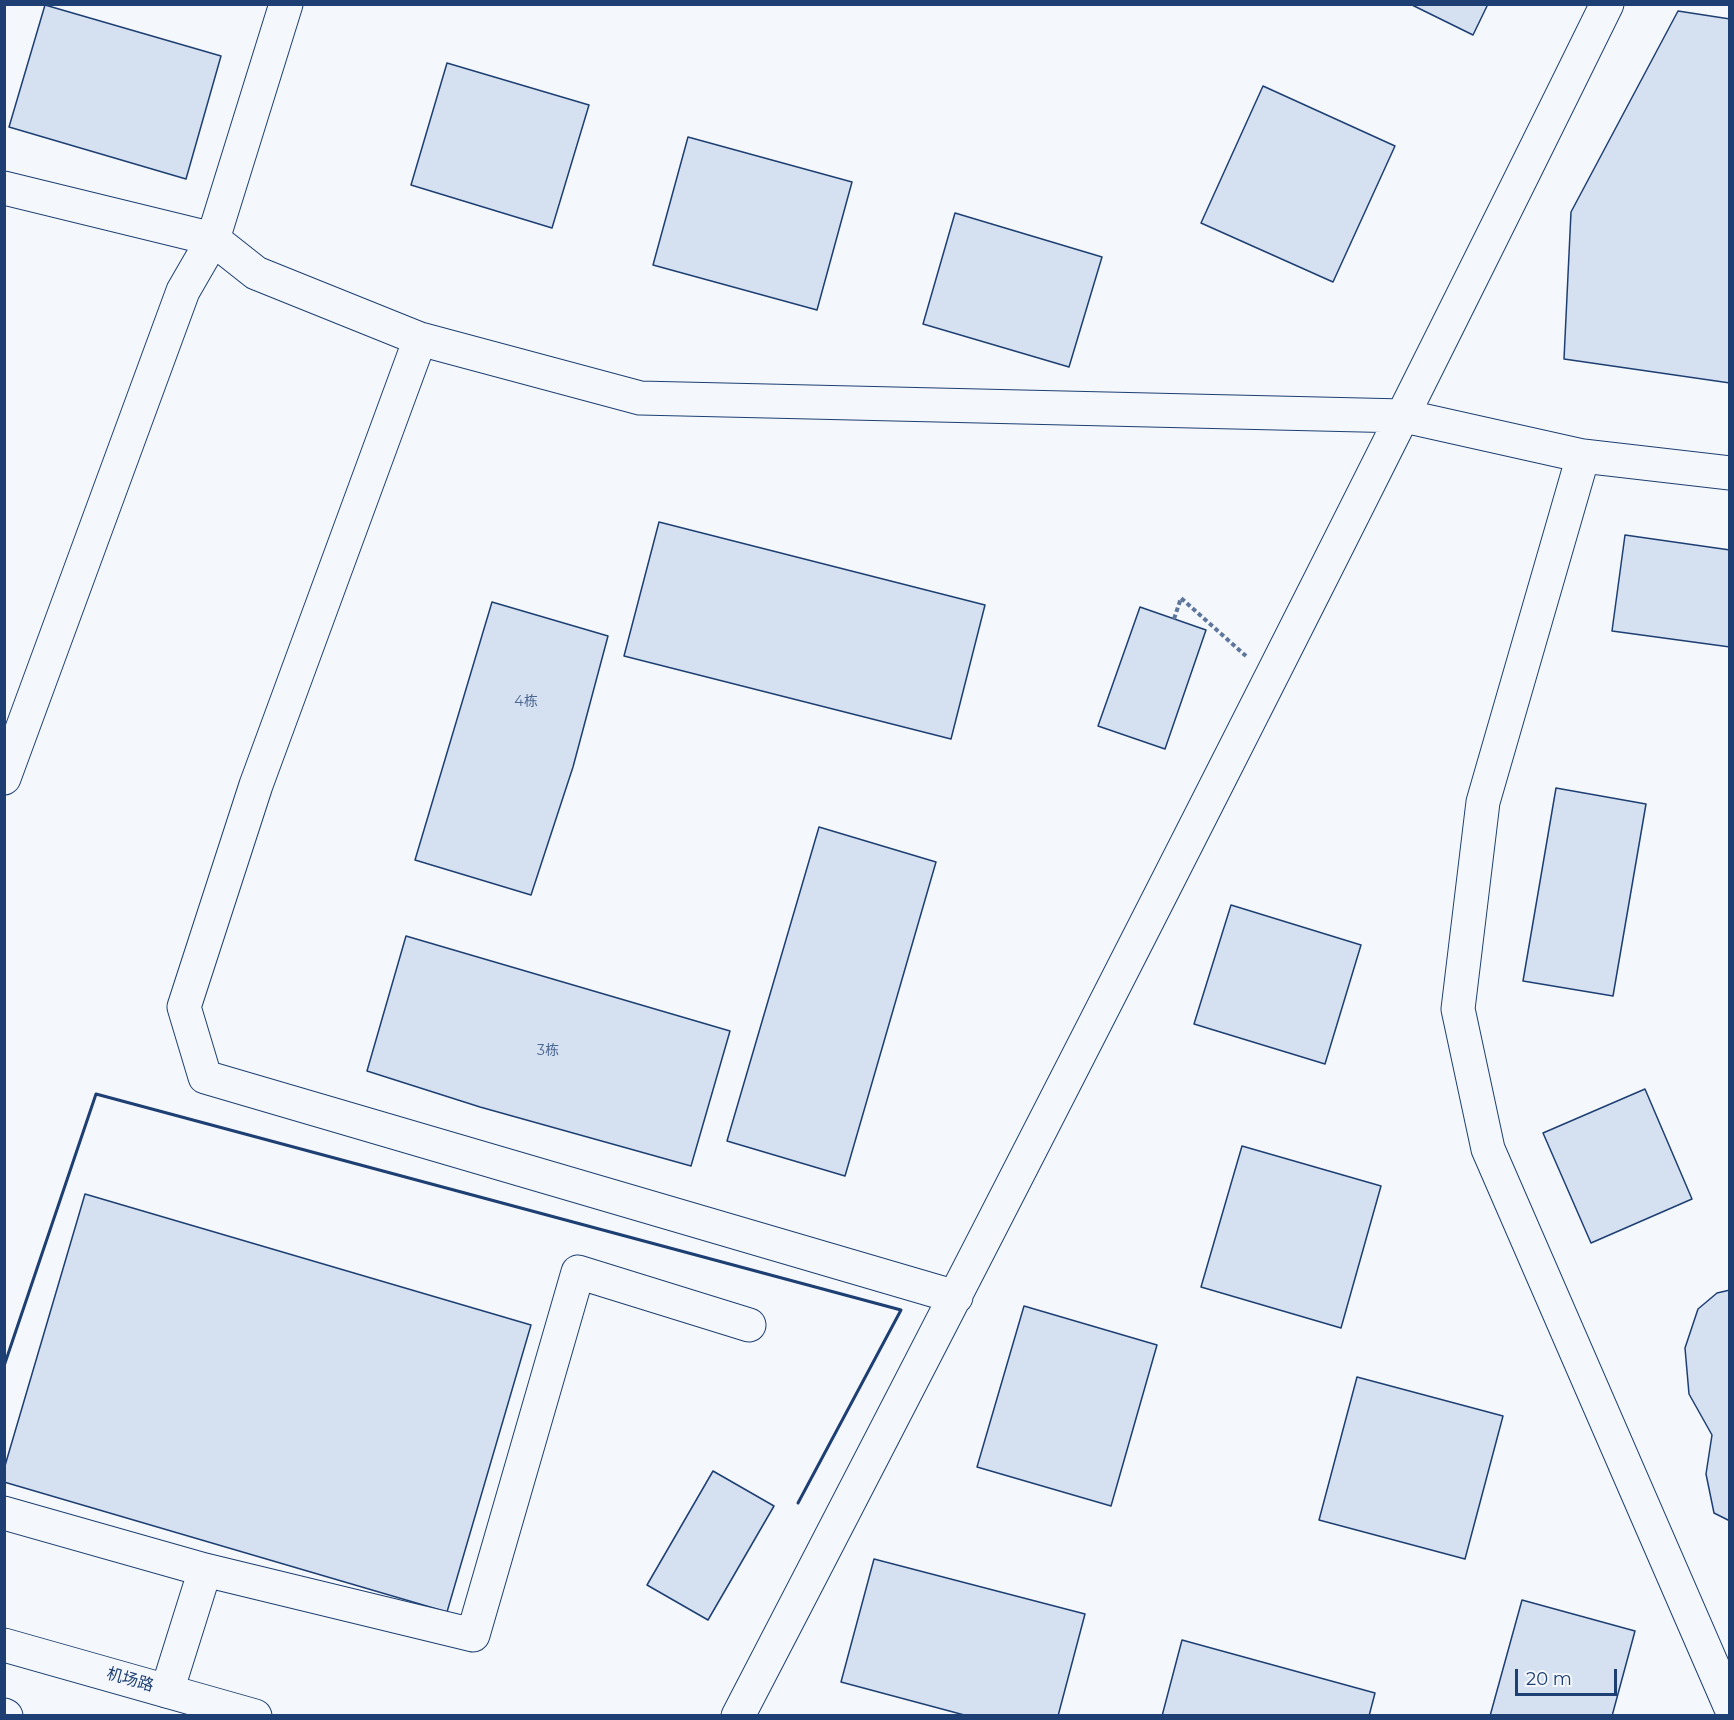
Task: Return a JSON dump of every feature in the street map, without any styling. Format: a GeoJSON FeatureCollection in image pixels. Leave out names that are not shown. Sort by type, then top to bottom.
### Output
{"type":"FeatureCollection","features":[{"type":"Feature","properties":{"kind":"street"},"geometry":{"type":"LineString","coordinates":[[4,778],[183,291],[213,239],[286,4]]}},
{"type":"Feature","properties":{"kind":"street"},"geometry":{"type":"LineString","coordinates":[[738,1716],[956,1297],[1404,416],[1607,4]]}},
{"type":"Feature","properties":{"kind":"street"},"geometry":{"type":"LineString","coordinates":[[4,188],[213,239],[256,273],[420,339],[640,398],[1404,416],[1583,456],[1730,473]]}},
{"type":"Feature","properties":{"kind":"street"},"geometry":{"type":"LineString","coordinates":[[420,339],[256,786],[184,1007],[205,1077],[956,1297]]}},
{"type":"Feature","properties":{"kind":"street"},"geometry":{"type":"LineString","coordinates":[[1583,456],[1483,802],[1458,1009],[1488,1149],[1730,1706]]}},
{"type":"Feature","properties":{"kind":"street"},"geometry":{"type":"LineString","coordinates":[[4,1513],[205,1570],[473,1635],[578,1272],[748,1325]]}},
{"type":"Feature","properties":{"kind":"street"},"geometry":{"type":"LineString","coordinates":[[167,1691],[205,1570]]}},
{"type":"Feature","properties":{"kind":"street","name":"机场路"},"geometry":{"type":"LineString","coordinates":[[4,1645],[255,1716]]}},
{"type":"Feature","properties":{"kind":"path"},"geometry":{"type":"LineString","coordinates":[[1174,619],[1181,598],[1270,679]]}},
{"type":"Feature","properties":{"kind":"building"},"geometry":{"type":"Polygon","coordinates":[[[1410,4],[1488,4],[1473,35],[1410,4]]]}},
{"type":"Feature","properties":{"kind":"building"},"geometry":{"type":"Polygon","coordinates":[[[45,5],[221,56],[186,179],[9,127],[45,5]]]}},
{"type":"Feature","properties":{"kind":"building"},"geometry":{"type":"Polygon","coordinates":[[[1678,11],[1730,19],[1730,383],[1564,359],[1571,212],[1678,11]]]}},
{"type":"Feature","properties":{"kind":"building"},"geometry":{"type":"Polygon","coordinates":[[[447,63],[589,105],[552,228],[411,185],[447,63]]]}},
{"type":"Feature","properties":{"kind":"building"},"geometry":{"type":"Polygon","coordinates":[[[1263,86],[1395,146],[1333,282],[1201,223],[1263,86]]]}},
{"type":"Feature","properties":{"kind":"building"},"geometry":{"type":"Polygon","coordinates":[[[688,137],[852,182],[817,310],[653,265],[688,137]]]}},
{"type":"Feature","properties":{"kind":"building"},"geometry":{"type":"Polygon","coordinates":[[[955,213],[1102,257],[1069,367],[923,324],[955,213]]]}},
{"type":"Feature","properties":{"kind":"building"},"geometry":{"type":"Polygon","coordinates":[[[659,522],[985,605],[951,739],[624,656],[659,522]]]}},
{"type":"Feature","properties":{"kind":"building"},"geometry":{"type":"Polygon","coordinates":[[[1625,535],[1730,550],[1730,647],[1612,631],[1625,535]]]}},
{"type":"Feature","properties":{"kind":"building"},"geometry":{"type":"Polygon","coordinates":[[[492,602],[608,636],[573,767],[531,895],[415,860],[492,602]]]}},
{"type":"Feature","properties":{"kind":"building"},"geometry":{"type":"Polygon","coordinates":[[[1140,607],[1206,630],[1165,749],[1098,726],[1140,607]]]}},
{"type":"Feature","properties":{"kind":"building"},"geometry":{"type":"Polygon","coordinates":[[[1556,788],[1646,804],[1613,996],[1523,981],[1556,788]]]}},
{"type":"Feature","properties":{"kind":"building"},"geometry":{"type":"Polygon","coordinates":[[[819,827],[936,862],[845,1176],[727,1141],[819,827]]]}},
{"type":"Feature","properties":{"kind":"building"},"geometry":{"type":"Polygon","coordinates":[[[1231,905],[1361,945],[1325,1064],[1194,1024],[1231,905]]]}},
{"type":"Feature","properties":{"kind":"building"},"geometry":{"type":"Polygon","coordinates":[[[406,936],[730,1031],[691,1166],[480,1107],[367,1071],[406,936]]]}},
{"type":"Feature","properties":{"kind":"building"},"geometry":{"type":"Polygon","coordinates":[[[1645,1089],[1692,1199],[1591,1243],[1543,1133],[1645,1089]]]}},
{"type":"Feature","properties":{"kind":"building"},"geometry":{"type":"Polygon","coordinates":[[[1242,1146],[1381,1186],[1341,1328],[1201,1287],[1242,1146]]]}},
{"type":"Feature","properties":{"kind":"building"},"geometry":{"type":"Polygon","coordinates":[[[85,1194],[531,1325],[447,1612],[4,1482],[4,1469],[85,1194]]]}},
{"type":"Feature","properties":{"kind":"building"},"geometry":{"type":"Polygon","coordinates":[[[1730,1290],[1730,1521],[1714,1513],[1706,1474],[1712,1435],[1689,1394],[1685,1348],[1698,1309],[1717,1293],[1730,1290]]]}},
{"type":"Feature","properties":{"kind":"building"},"geometry":{"type":"Polygon","coordinates":[[[1024,1306],[1157,1345],[1111,1506],[977,1467],[1024,1306]]]}},
{"type":"Feature","properties":{"kind":"building"},"geometry":{"type":"Polygon","coordinates":[[[1357,1377],[1503,1416],[1465,1559],[1319,1520],[1357,1377]]]}},
{"type":"Feature","properties":{"kind":"building"},"geometry":{"type":"Polygon","coordinates":[[[713,1471],[774,1506],[708,1620],[647,1585],[713,1471]]]}},
{"type":"Feature","properties":{"kind":"building"},"geometry":{"type":"Polygon","coordinates":[[[874,1559],[1085,1614],[1058,1716],[968,1716],[841,1682],[874,1559]]]}},
{"type":"Feature","properties":{"kind":"building"},"geometry":{"type":"Polygon","coordinates":[[[1522,1600],[1635,1631],[1612,1716],[1490,1716],[1522,1600]]]}},
{"type":"Feature","properties":{"kind":"building"},"geometry":{"type":"Polygon","coordinates":[[[1182,1640],[1375,1693],[1369,1716],[1162,1716],[1182,1640]]]}},
{"type":"Feature","properties":{"kind":"wall"},"geometry":{"type":"LineString","coordinates":[[4,1366],[96,1094],[901,1310],[798,1503]]}}]}
